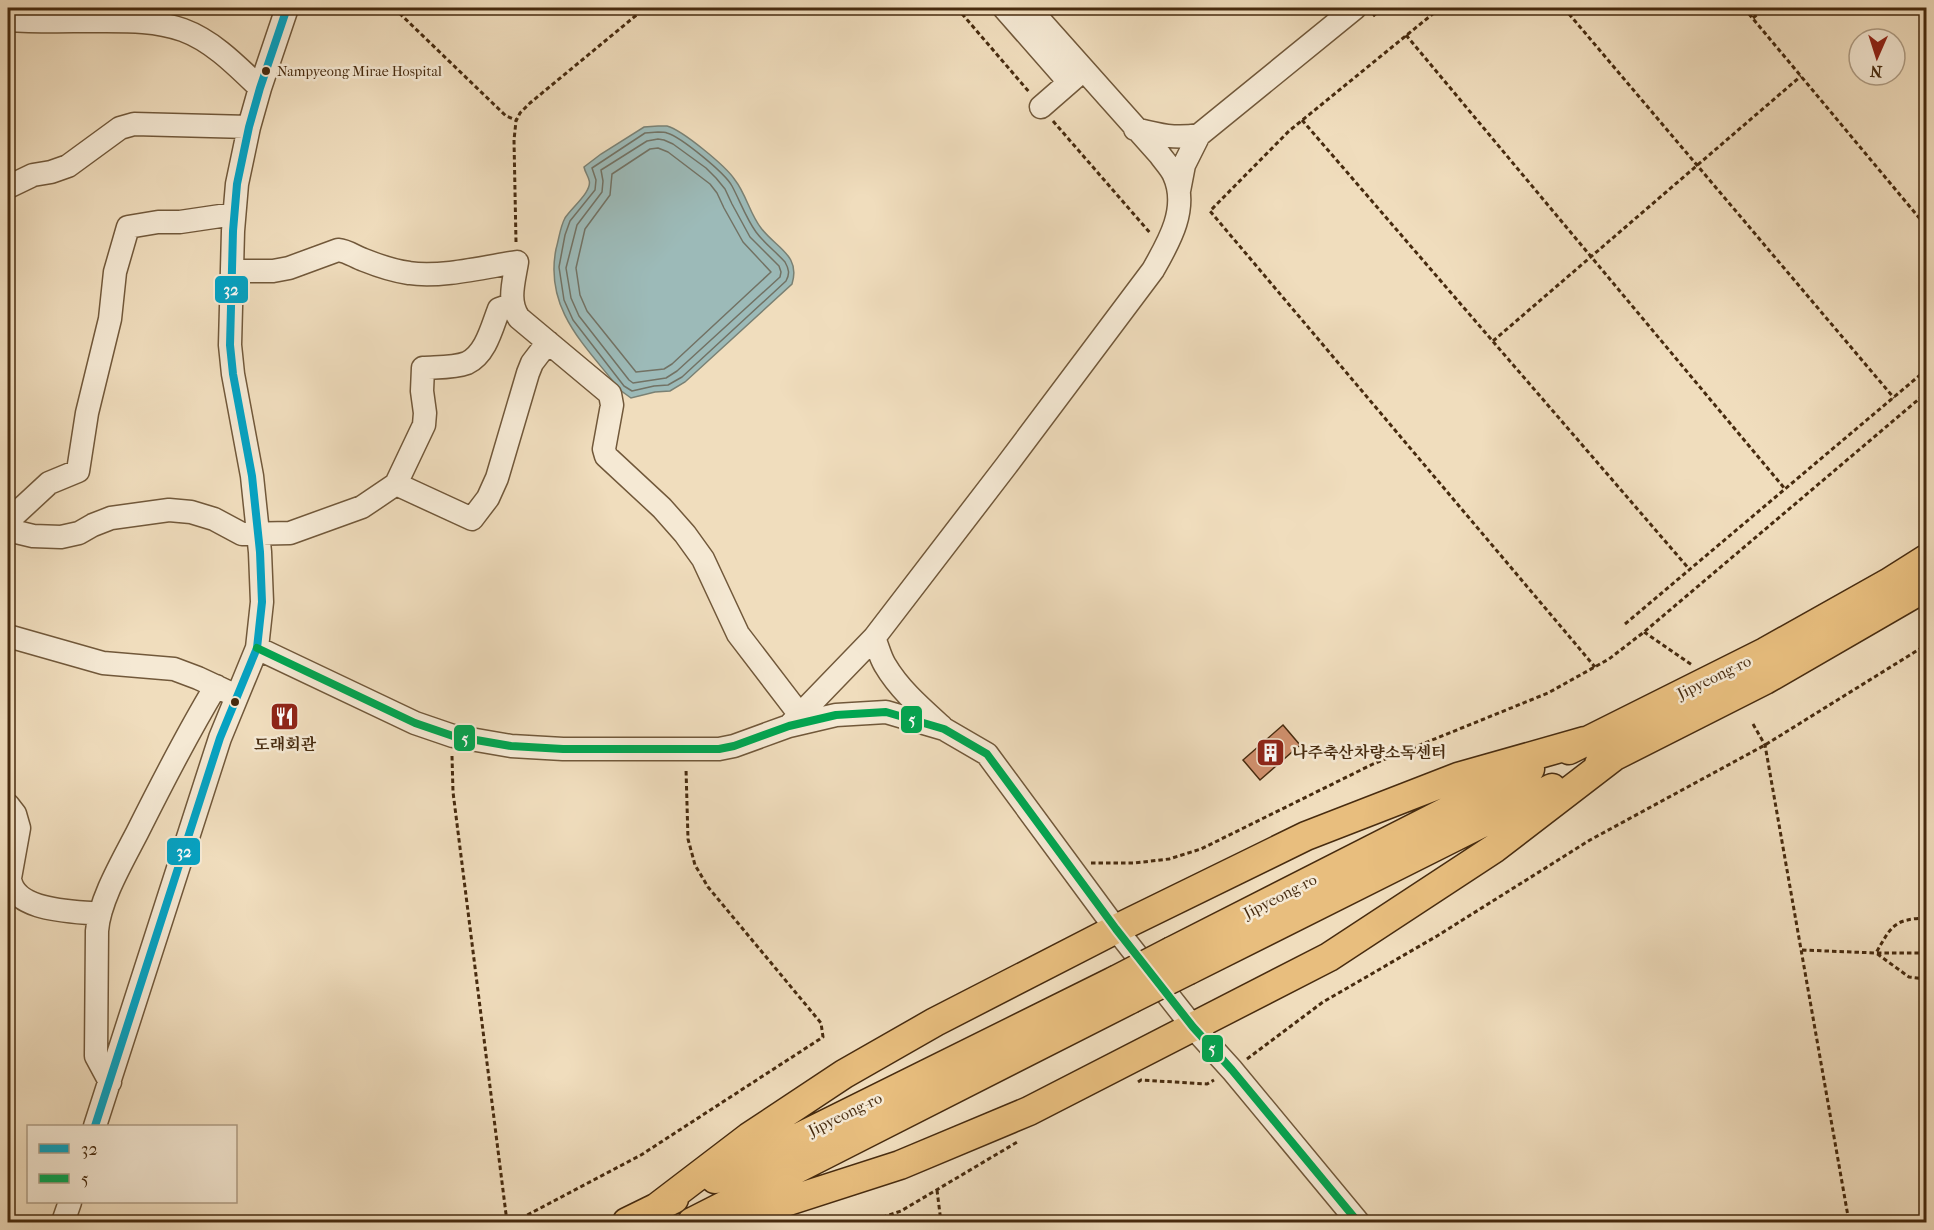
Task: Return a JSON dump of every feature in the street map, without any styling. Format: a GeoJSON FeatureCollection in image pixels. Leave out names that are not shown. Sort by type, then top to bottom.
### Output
{"type":"FeatureCollection","features":[{"type":"Feature","properties":{"kind":"main road","name":"Jipyeong-ro"},"geometry":{"type":"LineString","coordinates":[[1181,961],[1585,741],[1766,652],[1926,559]]}},
{"type":"Feature","properties":{"kind":"main road","name":"Jipyeong-ro"},"geometry":{"type":"LineString","coordinates":[[627,1222],[1616,756],[1765,680],[1926,587]]}},
{"type":"Feature","properties":{"kind":"main road"},"geometry":{"type":"LineString","coordinates":[[656,1208],[749,1137],[844,1074],[934,1022],[1116,929],[1306,836],[1458,777],[1585,741]]}},
{"type":"Feature","properties":{"kind":"main road"},"geometry":{"type":"LineString","coordinates":[[723,1222],[900,1165],[1018,1116],[1329,957],[1495,848],[1616,756]]}},
{"type":"Feature","properties":{"kind":"main road","name":"Jipyeong-ro"},"geometry":{"type":"LineString","coordinates":[[692,1222],[1124,989]]}},
{"type":"Feature","properties":{"kind":"street"},"geometry":{"type":"LineString","coordinates":[[95,1125],[220,738],[257,648],[262,602],[258,534],[252,476],[232,364],[230,327],[234,214],[237,184],[249,127],[287,8]]}},
{"type":"Feature","properties":{"kind":"street"},"geometry":{"type":"LineString","coordinates":[[794,721],[874,638],[1153,270],[1166,247],[1177,219],[1184,165],[1199,135],[1355,8]]}},
{"type":"Feature","properties":{"kind":"street"},"geometry":{"type":"LineString","coordinates":[[1014,9],[1076,76],[1136,129],[1174,174],[1179,196]]}},
{"type":"Feature","properties":{"kind":"street"},"geometry":{"type":"LineString","coordinates":[[8,20],[132,21],[164,25],[184,31],[212,45],[233,61],[260,88]]}},
{"type":"Feature","properties":{"kind":"street"},"geometry":{"type":"LineString","coordinates":[[1041,107],[1076,76]]}},
{"type":"Feature","properties":{"kind":"street"},"geometry":{"type":"LineString","coordinates":[[8,187],[33,175],[68,166],[114,131],[134,124],[249,127]]}},
{"type":"Feature","properties":{"kind":"street"},"geometry":{"type":"LineString","coordinates":[[1136,129],[1168,137],[1183,138],[1199,135]]}},
{"type":"Feature","properties":{"kind":"street"},"geometry":{"type":"LineString","coordinates":[[8,521],[49,483],[78,471],[87,413],[110,319],[115,272],[128,227],[234,214]]}},
{"type":"Feature","properties":{"kind":"street"},"geometry":{"type":"LineString","coordinates":[[232,271],[273,271],[289,268],[338,250],[393,270],[411,274],[443,273],[517,262],[512,296],[515,312],[519,318],[610,394],[612,405],[604,449],[606,456],[662,508],[703,559],[738,634],[794,721]]}},
{"type":"Feature","properties":{"kind":"street"},"geometry":{"type":"LineString","coordinates":[[8,530],[47,538],[61,537],[79,533],[111,518],[169,510],[191,512],[214,519],[242,534],[290,533],[362,507],[396,484],[424,425],[423,368],[459,365],[476,357],[499,309],[513,304]]}},
{"type":"Feature","properties":{"kind":"street"},"geometry":{"type":"LineString","coordinates":[[396,484],[472,519],[488,498],[497,478],[528,373],[532,363],[548,342]]}},
{"type":"Feature","properties":{"kind":"street"},"geometry":{"type":"LineString","coordinates":[[8,636],[103,663],[174,669],[237,696]]}},
{"type":"Feature","properties":{"kind":"street"},"geometry":{"type":"LineString","coordinates":[[874,638],[885,664],[915,702],[944,729],[987,754],[1116,929],[1193,1027],[1232,1070],[1358,1222]]}},
{"type":"Feature","properties":{"kind":"street"},"geometry":{"type":"LineString","coordinates":[[257,648],[415,723],[453,736],[511,746],[719,750],[735,746],[794,721],[836,715],[886,712],[944,729]]}},
{"type":"Feature","properties":{"kind":"street"},"geometry":{"type":"LineString","coordinates":[[110,1082],[96,1056],[99,914],[120,866],[184,739],[216,686]]}},
{"type":"Feature","properties":{"kind":"street"},"geometry":{"type":"LineString","coordinates":[[8,806],[18,820],[19,828],[10,878],[14,890],[29,902],[46,908],[99,914]]}},
{"type":"Feature","properties":{"kind":"street"},"geometry":{"type":"LineString","coordinates":[[63,1222],[70,1203]]}},
{"type":"Feature","properties":{"kind":"path"},"geometry":{"type":"LineString","coordinates":[[394,8],[506,116],[516,121]]}},
{"type":"Feature","properties":{"kind":"path"},"geometry":{"type":"LineString","coordinates":[[517,262],[513,159],[516,121],[520,113],[645,8]]}},
{"type":"Feature","properties":{"kind":"path"},"geometry":{"type":"LineString","coordinates":[[957,8],[1150,232],[1166,247]]}},
{"type":"Feature","properties":{"kind":"path"},"geometry":{"type":"LineString","coordinates":[[1440,8],[1289,131],[1210,211],[1595,667]]}},
{"type":"Feature","properties":{"kind":"path"},"geometry":{"type":"LineString","coordinates":[[1564,8],[1894,398]]}},
{"type":"Feature","properties":{"kind":"path"},"geometry":{"type":"LineString","coordinates":[[1744,8],[1926,226]]}},
{"type":"Feature","properties":{"kind":"path"},"geometry":{"type":"LineString","coordinates":[[1753,18],[1765,8]]}},
{"type":"Feature","properties":{"kind":"path"},"geometry":{"type":"LineString","coordinates":[[1406,35],[1785,489]]}},
{"type":"Feature","properties":{"kind":"path"},"geometry":{"type":"LineString","coordinates":[[1493,341],[1801,76]]}},
{"type":"Feature","properties":{"kind":"path"},"geometry":{"type":"LineString","coordinates":[[1302,120],[1690,570]]}},
{"type":"Feature","properties":{"kind":"path"},"geometry":{"type":"LineString","coordinates":[[1625,624],[1926,370]]}},
{"type":"Feature","properties":{"kind":"path"},"geometry":{"type":"LineString","coordinates":[[1067,863],[1134,863],[1169,859],[1201,849],[1372,764],[1548,693],[1609,659],[1644,632],[1926,393]]}},
{"type":"Feature","properties":{"kind":"path"},"geometry":{"type":"LineString","coordinates":[[1644,632],[1692,666]]}},
{"type":"Feature","properties":{"kind":"path"},"geometry":{"type":"LineString","coordinates":[[1130,1086],[1141,1080],[1207,1084],[1232,1070],[1323,1002],[1437,936],[1590,840],[1765,745],[1926,645]]}},
{"type":"Feature","properties":{"kind":"path"},"geometry":{"type":"LineString","coordinates":[[1753,724],[1765,745],[1849,1222]]}},
{"type":"Feature","properties":{"kind":"path"},"geometry":{"type":"LineString","coordinates":[[453,736],[451,766],[453,792],[507,1222]]}},
{"type":"Feature","properties":{"kind":"path"},"geometry":{"type":"LineString","coordinates":[[514,1222],[641,1155],[823,1037],[820,1023],[708,887],[695,865],[688,840],[685,750]]}},
{"type":"Feature","properties":{"kind":"path"},"geometry":{"type":"LineString","coordinates":[[1875,953],[1891,927],[1909,919],[1926,918]]}},
{"type":"Feature","properties":{"kind":"path"},"geometry":{"type":"LineString","coordinates":[[1802,950],[1926,954]]}},
{"type":"Feature","properties":{"kind":"path"},"geometry":{"type":"LineString","coordinates":[[1875,953],[1909,977],[1926,979]]}},
{"type":"Feature","properties":{"kind":"path"},"geometry":{"type":"LineString","coordinates":[[868,1222],[901,1211],[1024,1138]]}},
{"type":"Feature","properties":{"kind":"path"},"geometry":{"type":"LineString","coordinates":[[937,1190],[941,1222]]}},
{"type":"Feature","properties":{"kind":"water"},"geometry":{"type":"Polygon","coordinates":[[[667,126],[683,134],[703,149],[730,174],[739,186],[761,228],[790,259],[794,274],[792,284],[685,382],[670,391],[631,398],[620,390],[582,342],[562,309],[556,291],[554,271],[556,249],[565,218],[588,189],[589,180],[584,167],[644,127],[667,126]]]}},
{"type":"Feature","properties":{"kind":"building","name":"나주축산차량소독센터"},"geometry":{"type":"Polygon","coordinates":[[[1283,725],[1300,745],[1260,780],[1243,760],[1283,725]]]}},
{"type":"Feature","properties":{"kind":"transit line","name":"32"},"geometry":{"type":"LineString","coordinates":[[95,1125],[220,738],[257,648],[262,602],[260,552],[252,476],[233,374],[230,345],[233,231],[237,184],[249,127],[287,8]]}},
{"type":"Feature","properties":{"kind":"transit line","name":"5"},"geometry":{"type":"LineString","coordinates":[[257,648],[415,723],[453,736],[511,746],[563,749],[719,749],[734,746],[789,726],[836,715],[886,712],[944,729],[987,754],[1116,929],[1193,1027],[1232,1070],[1358,1222]]}},
{"type":"Feature","properties":{"kind":"place","name":"Nampyeong Mirae Hospital"},"geometry":{"type":"Point","coordinates":[266,71]}},
{"type":"Feature","properties":{"kind":"place","name":"도래회관"},"geometry":{"type":"Point","coordinates":[285,716]}},
{"type":"Feature","properties":{"kind":"place","name":"나주축산차량소독센터"},"geometry":{"type":"Point","coordinates":[1271,752]}}]}
